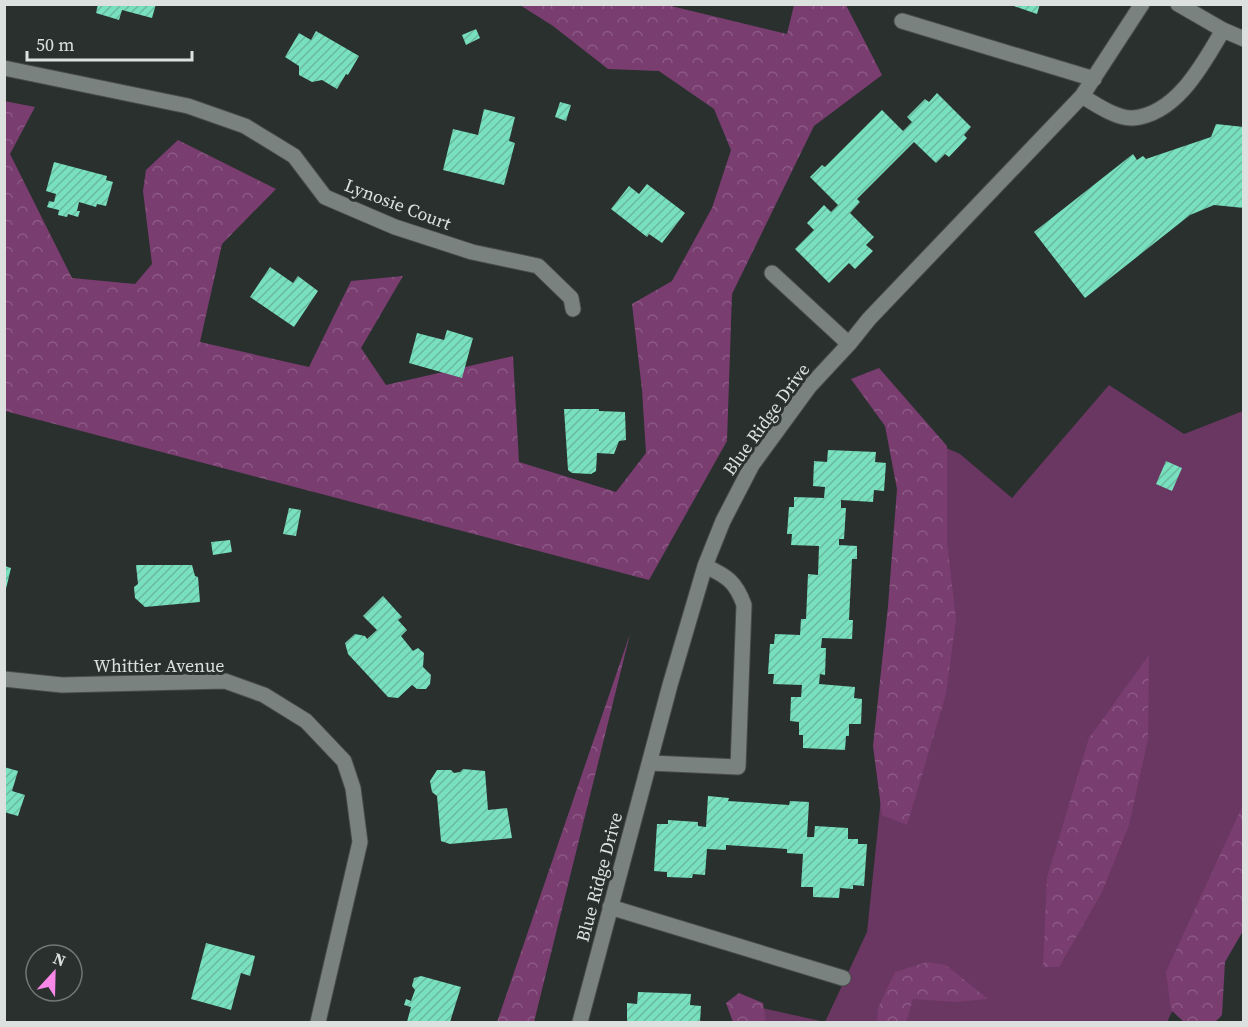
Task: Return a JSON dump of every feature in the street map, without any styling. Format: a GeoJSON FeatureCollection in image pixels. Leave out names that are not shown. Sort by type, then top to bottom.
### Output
{"type":"FeatureCollection","features":[{"type":"Feature","properties":{"kind":"street","name":"Blue Ridge Drive"},"geometry":{"type":"LineString","coordinates":[[580,1023],[610,906],[705,567],[723,521],[752,465],[809,387],[891,295],[1082,96],[1142,4]]}},
{"type":"Feature","properties":{"kind":"street"},"geometry":{"type":"LineString","coordinates":[[1179,4],[1223,30],[1244,39]]}},
{"type":"Feature","properties":{"kind":"street"},"geometry":{"type":"LineString","coordinates":[[902,21],[1094,79]]}},
{"type":"Feature","properties":{"kind":"street"},"geometry":{"type":"LineString","coordinates":[[1082,96],[1107,111],[1132,118],[1156,111],[1171,102],[1190,81],[1223,30]]}},
{"type":"Feature","properties":{"kind":"street","name":"Lynosie Court"},"geometry":{"type":"LineString","coordinates":[[4,68],[188,106],[245,126],[294,156],[325,197],[406,231],[472,252],[538,266],[571,298],[573,309]]}},
{"type":"Feature","properties":{"kind":"street"},"geometry":{"type":"LineString","coordinates":[[772,273],[849,344]]}},
{"type":"Feature","properties":{"kind":"street"},"geometry":{"type":"LineString","coordinates":[[650,763],[738,767],[744,605],[739,590],[731,581],[705,567]]}},
{"type":"Feature","properties":{"kind":"street","name":"Whittier Avenue"},"geometry":{"type":"LineString","coordinates":[[4,680],[62,685],[225,681],[264,695],[306,721],[344,761],[353,788],[360,842],[318,1023]]}},
{"type":"Feature","properties":{"kind":"street"},"geometry":{"type":"LineString","coordinates":[[610,906],[843,978]]}},
{"type":"Feature","properties":{"kind":"shaded area"},"geometry":{"type":"Polygon","coordinates":[[[1109,385],[1184,434],[1243,411],[1243,866],[1167,1022],[825,1022],[867,932],[919,436],[960,454],[1012,498],[1109,385]]]}},
{"type":"Feature","properties":{"kind":"shaded area"},"geometry":{"type":"Polygon","coordinates":[[[744,1004],[825,1022],[747,1022],[744,1004]]]}},
{"type":"Feature","properties":{"kind":"green space"},"geometry":{"type":"Polygon","coordinates":[[[520,5],[667,5],[787,34],[794,5],[846,5],[882,75],[814,126],[732,294],[727,441],[649,580],[5,411],[4,101],[35,107],[10,154],[72,278],[135,284],[152,264],[143,191],[146,170],[178,140],[276,189],[222,244],[200,342],[309,367],[351,281],[403,276],[361,348],[386,385],[513,356],[519,462],[616,492],[646,453],[642,390],[632,304],[672,281],[712,208],[731,150],[714,109],[659,71],[608,69],[553,26],[520,5]]]}},
{"type":"Feature","properties":{"kind":"green space"},"geometry":{"type":"Polygon","coordinates":[[[879,368],[947,446],[947,542],[956,619],[946,694],[907,825],[882,815],[873,746],[888,606],[897,489],[885,426],[851,379],[879,368]]]}},
{"type":"Feature","properties":{"kind":"green space"},"geometry":{"type":"Polygon","coordinates":[[[630,634],[534,1022],[497,1022],[630,634]]]}},
{"type":"Feature","properties":{"kind":"green space"},"geometry":{"type":"Polygon","coordinates":[[[1149,655],[1148,739],[1129,825],[1102,892],[1059,967],[1043,967],[1047,878],[1089,738],[1149,655]]]}},
{"type":"Feature","properties":{"kind":"green space"},"geometry":{"type":"Polygon","coordinates":[[[1243,805],[1243,931],[1225,962],[1222,1015],[1215,1022],[1184,1022],[1171,1010],[1166,972],[1243,805]]]}},
{"type":"Feature","properties":{"kind":"green space"},"geometry":{"type":"Polygon","coordinates":[[[927,962],[946,965],[988,999],[956,1002],[913,999],[906,1022],[877,1022],[878,1008],[895,972],[927,962]]]}},
{"type":"Feature","properties":{"kind":"green space"},"geometry":{"type":"Polygon","coordinates":[[[739,993],[763,1003],[766,1022],[733,1022],[726,1003],[739,993]]]}},
{"type":"Feature","properties":{"kind":"building"},"geometry":{"type":"Polygon","coordinates":[[[98,4],[156,4],[152,18],[122,10],[119,20],[96,13],[98,4]]]}},
{"type":"Feature","properties":{"kind":"building"},"geometry":{"type":"Polygon","coordinates":[[[1008,4],[1040,4],[1037,14],[1008,4]]]}},
{"type":"Feature","properties":{"kind":"building"},"geometry":{"type":"Polygon","coordinates":[[[476,29],[480,38],[466,45],[462,35],[476,29]]]}},
{"type":"Feature","properties":{"kind":"building"},"geometry":{"type":"Polygon","coordinates":[[[316,31],[359,56],[337,89],[322,80],[312,82],[299,75],[299,66],[285,57],[299,33],[311,40],[316,31]]]}},
{"type":"Feature","properties":{"kind":"building"},"geometry":{"type":"Polygon","coordinates":[[[937,93],[971,127],[964,135],[967,138],[949,157],[945,154],[936,163],[914,142],[857,199],[860,202],[850,213],[874,237],[866,245],[873,251],[855,269],[849,263],[829,283],[795,249],[814,230],[807,223],[824,205],[831,212],[838,205],[810,177],[822,165],[825,167],[882,110],[903,131],[912,122],[907,117],[925,99],[929,102],[937,93]]]}},
{"type":"Feature","properties":{"kind":"building"},"geometry":{"type":"Polygon","coordinates":[[[560,102],[571,105],[566,121],[555,117],[560,102]]]}},
{"type":"Feature","properties":{"kind":"building"},"geometry":{"type":"Polygon","coordinates":[[[484,109],[515,117],[509,141],[515,143],[504,185],[443,170],[453,129],[478,135],[484,109]]]}},
{"type":"Feature","properties":{"kind":"building"},"geometry":{"type":"Polygon","coordinates":[[[1216,124],[1244,127],[1244,208],[1214,205],[1190,215],[1085,298],[1034,232],[1133,154],[1137,160],[1143,156],[1146,159],[1211,137],[1216,124]]]}},
{"type":"Feature","properties":{"kind":"building"},"geometry":{"type":"Polygon","coordinates":[[[54,162],[107,176],[106,180],[113,182],[106,206],[97,204],[96,207],[79,202],[78,217],[68,214],[67,217],[58,215],[59,210],[47,207],[49,201],[54,202],[56,194],[46,191],[54,162]]]}},
{"type":"Feature","properties":{"kind":"building"},"geometry":{"type":"Polygon","coordinates":[[[647,184],[685,213],[662,243],[649,234],[647,237],[611,209],[629,186],[639,194],[647,184]]]}},
{"type":"Feature","properties":{"kind":"building"},"geometry":{"type":"Polygon","coordinates":[[[270,267],[293,283],[298,276],[318,291],[294,327],[250,297],[270,267]]]}},
{"type":"Feature","properties":{"kind":"building"},"geometry":{"type":"Polygon","coordinates":[[[447,330],[473,338],[462,378],[409,363],[417,333],[444,340],[447,330]]]}},
{"type":"Feature","properties":{"kind":"building"},"geometry":{"type":"Polygon","coordinates":[[[564,409],[625,412],[626,440],[619,441],[614,454],[597,453],[596,471],[591,474],[572,473],[568,470],[564,409]]]}},
{"type":"Feature","properties":{"kind":"building"},"geometry":{"type":"Polygon","coordinates":[[[828,450],[876,452],[875,462],[886,463],[884,491],[874,490],[873,502],[841,500],[841,508],[846,508],[844,539],[839,539],[839,545],[857,546],[857,559],[852,559],[849,620],[853,620],[852,639],[822,638],[821,648],[826,648],[825,675],[820,674],[819,684],[855,687],[854,698],[862,699],[861,724],[849,724],[849,736],[846,736],[845,750],[803,748],[803,735],[799,735],[799,722],[790,721],[791,697],[801,697],[802,685],[773,684],[774,674],[768,674],[770,644],[774,644],[775,634],[800,635],[801,619],[806,619],[808,574],[818,575],[819,546],[791,545],[792,534],[787,534],[789,507],[794,507],[794,497],[824,498],[825,487],[813,486],[814,461],[827,462],[828,450]]]}},
{"type":"Feature","properties":{"kind":"building"},"geometry":{"type":"Polygon","coordinates":[[[1166,461],[1182,468],[1172,491],[1156,484],[1166,461]]]}},
{"type":"Feature","properties":{"kind":"building"},"geometry":{"type":"Polygon","coordinates":[[[289,508],[301,510],[296,536],[283,534],[289,508]]]}},
{"type":"Feature","properties":{"kind":"building"},"geometry":{"type":"Polygon","coordinates":[[[230,540],[232,552],[213,555],[211,542],[230,540]]]}},
{"type":"Feature","properties":{"kind":"building"},"geometry":{"type":"Polygon","coordinates":[[[136,565],[192,565],[195,576],[198,577],[200,602],[145,607],[135,598],[134,587],[138,584],[136,565]]]}},
{"type":"Feature","properties":{"kind":"building"},"geometry":{"type":"Polygon","coordinates":[[[5,566],[11,568],[5,593],[5,566]]]}},
{"type":"Feature","properties":{"kind":"building"},"geometry":{"type":"Polygon","coordinates":[[[383,596],[402,617],[398,620],[407,630],[401,636],[413,651],[418,648],[424,653],[423,667],[431,675],[430,684],[426,689],[417,689],[412,685],[398,698],[388,697],[348,654],[345,643],[355,634],[365,636],[367,639],[377,630],[363,616],[383,596]]]}},
{"type":"Feature","properties":{"kind":"building"},"geometry":{"type":"Polygon","coordinates":[[[4,767],[18,771],[12,791],[25,795],[18,816],[4,812],[4,767]]]}},
{"type":"Feature","properties":{"kind":"building"},"geometry":{"type":"Polygon","coordinates":[[[463,769],[485,771],[488,810],[507,808],[512,838],[450,844],[441,841],[437,796],[432,792],[430,781],[437,770],[451,770],[454,773],[463,769]]]}},
{"type":"Feature","properties":{"kind":"building"},"geometry":{"type":"Polygon","coordinates":[[[708,796],[729,798],[728,801],[789,805],[790,801],[809,802],[807,837],[814,837],[815,826],[848,828],[848,839],[858,839],[858,844],[867,844],[864,886],[853,885],[853,889],[840,888],[839,898],[813,897],[813,887],[801,887],[803,854],[787,853],[787,849],[726,845],[726,850],[707,849],[705,875],[693,874],[692,878],[667,877],[667,872],[654,871],[657,824],[668,824],[668,820],[698,822],[698,826],[706,827],[708,796]]]}},
{"type":"Feature","properties":{"kind":"building"},"geometry":{"type":"Polygon","coordinates":[[[206,943],[255,956],[250,976],[241,973],[231,1010],[191,999],[206,943]]]}},
{"type":"Feature","properties":{"kind":"building"},"geometry":{"type":"Polygon","coordinates":[[[421,976],[461,987],[450,1022],[407,1022],[411,1007],[404,1005],[406,999],[411,1001],[415,990],[412,986],[414,978],[421,976]]]}},
{"type":"Feature","properties":{"kind":"building"},"geometry":{"type":"Polygon","coordinates":[[[638,992],[691,994],[690,1005],[701,1006],[700,1022],[627,1022],[627,1003],[637,1004],[638,992]]]}}]}
